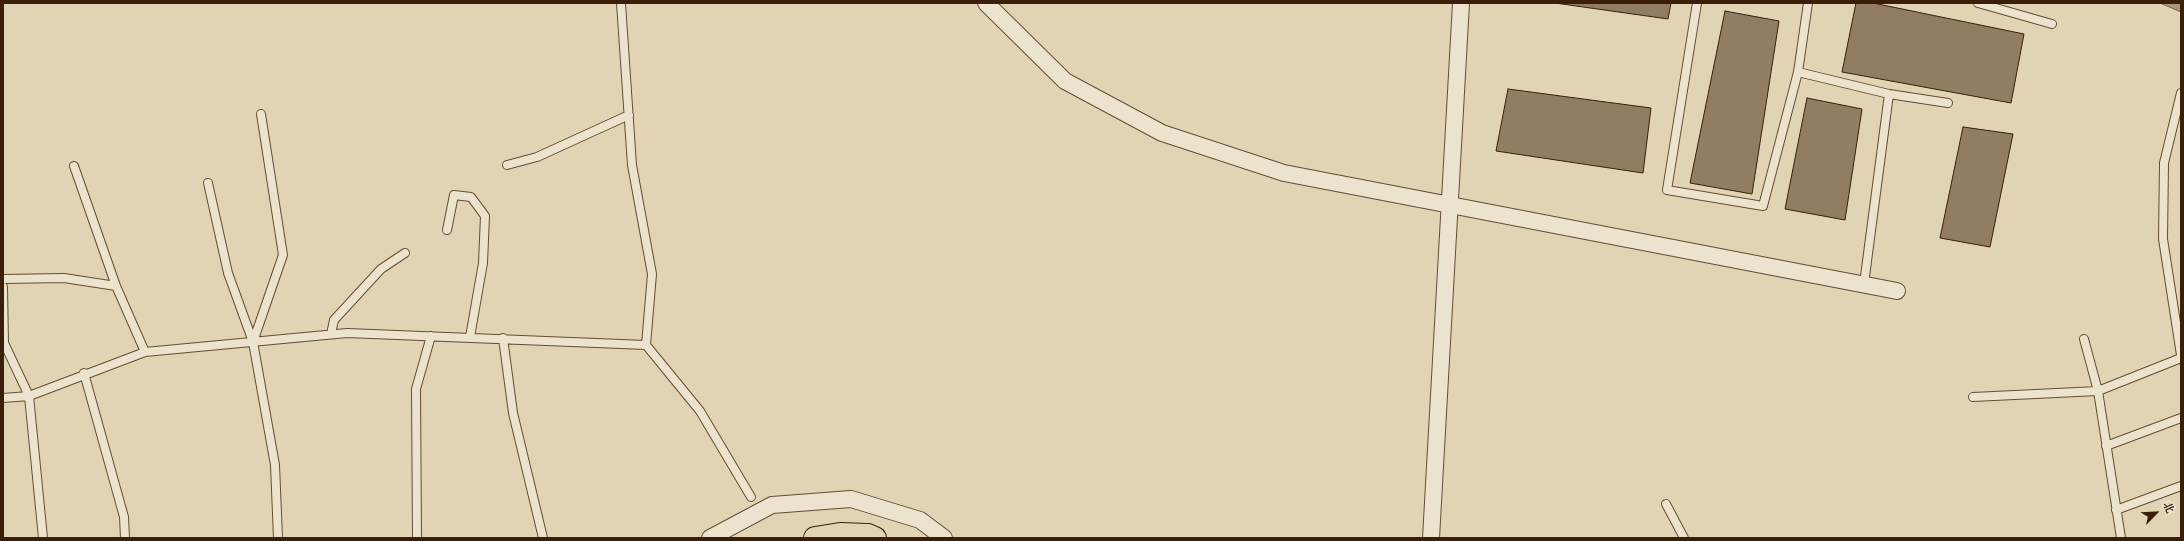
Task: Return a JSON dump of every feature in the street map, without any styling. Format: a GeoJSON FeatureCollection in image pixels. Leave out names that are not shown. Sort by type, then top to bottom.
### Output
{"type":"FeatureCollection","features":[{"type":"Feature","properties":{"kind":"main road"},"geometry":{"type":"LineString","coordinates":[[815,538],[840,534],[868,535],[875,538]]}},
{"type":"Feature","properties":{"kind":"street"},"geometry":{"type":"LineString","coordinates":[[986,3],[1065,81],[1162,133],[1284,173],[1897,291]]}},
{"type":"Feature","properties":{"kind":"street"},"geometry":{"type":"LineString","coordinates":[[1431,538],[1461,3]]}},
{"type":"Feature","properties":{"kind":"street"},"geometry":{"type":"LineString","coordinates":[[710,538],[772,506],[851,499],[920,520],[944,538]]}},
{"type":"Feature","properties":{"kind":"lane"},"geometry":{"type":"LineString","coordinates":[[621,3],[632,165],[652,274],[646,346],[700,411],[751,497]]}},
{"type":"Feature","properties":{"kind":"lane"},"geometry":{"type":"LineString","coordinates":[[1697,3],[1667,190],[1763,206],[1798,72],[1808,3]]}},
{"type":"Feature","properties":{"kind":"lane"},"geometry":{"type":"LineString","coordinates":[[1978,3],[2052,24]]}},
{"type":"Feature","properties":{"kind":"lane"},"geometry":{"type":"LineString","coordinates":[[1798,72],[1889,94],[1948,103]]}},
{"type":"Feature","properties":{"kind":"lane"},"geometry":{"type":"LineString","coordinates":[[1973,397],[2098,391],[2181,356],[2162,239],[2164,163],[2181,93]]}},
{"type":"Feature","properties":{"kind":"lane"},"geometry":{"type":"LineString","coordinates":[[1864,284],[1889,94]]}},
{"type":"Feature","properties":{"kind":"lane"},"geometry":{"type":"LineString","coordinates":[[253,342],[283,255],[261,114]]}},
{"type":"Feature","properties":{"kind":"lane"},"geometry":{"type":"LineString","coordinates":[[507,165],[537,156],[629,115]]}},
{"type":"Feature","properties":{"kind":"lane"},"geometry":{"type":"LineString","coordinates":[[74,166],[116,286],[145,352]]}},
{"type":"Feature","properties":{"kind":"lane"},"geometry":{"type":"LineString","coordinates":[[208,183],[228,274],[253,342],[275,465],[278,538]]}},
{"type":"Feature","properties":{"kind":"lane"},"geometry":{"type":"LineString","coordinates":[[447,230],[454,194],[471,197],[485,216],[483,264],[470,337]]}},
{"type":"Feature","properties":{"kind":"lane"},"geometry":{"type":"LineString","coordinates":[[331,334],[334,320],[380,269],[405,253]]}},
{"type":"Feature","properties":{"kind":"lane"},"geometry":{"type":"LineString","coordinates":[[3,279],[64,278],[116,286]]}},
{"type":"Feature","properties":{"kind":"lane"},"geometry":{"type":"LineString","coordinates":[[3,287],[4,343],[29,396],[43,538]]}},
{"type":"Feature","properties":{"kind":"lane"},"geometry":{"type":"LineString","coordinates":[[3,398],[29,396],[84,373],[145,352],[347,332],[503,338],[646,346]]}},
{"type":"Feature","properties":{"kind":"lane"},"geometry":{"type":"LineString","coordinates":[[417,538],[416,388],[431,336]]}},
{"type":"Feature","properties":{"kind":"lane"},"geometry":{"type":"LineString","coordinates":[[503,338],[513,413],[543,538]]}},
{"type":"Feature","properties":{"kind":"lane"},"geometry":{"type":"LineString","coordinates":[[2084,339],[2098,391],[2121,538]]}},
{"type":"Feature","properties":{"kind":"lane"},"geometry":{"type":"LineString","coordinates":[[84,373],[124,516],[125,538]]}},
{"type":"Feature","properties":{"kind":"lane"},"geometry":{"type":"LineString","coordinates":[[2106,446],[2181,418]]}},
{"type":"Feature","properties":{"kind":"lane"},"geometry":{"type":"LineString","coordinates":[[2116,510],[2181,486]]}},
{"type":"Feature","properties":{"kind":"lane"},"geometry":{"type":"LineString","coordinates":[[1666,504],[1684,538]]}},
{"type":"Feature","properties":{"kind":"shaded area"},"geometry":{"type":"Polygon","coordinates":[[[2160,3],[2181,3],[2181,12],[2160,3]]]}},
{"type":"Feature","properties":{"kind":"building"},"geometry":{"type":"Polygon","coordinates":[[[1555,3],[1671,3],[1668,19],[1555,3]]]}},
{"type":"Feature","properties":{"kind":"building"},"geometry":{"type":"Polygon","coordinates":[[[1856,3],[1873,3],[2024,34],[2011,103],[1842,72],[1856,3]]]}},
{"type":"Feature","properties":{"kind":"building"},"geometry":{"type":"Polygon","coordinates":[[[1725,11],[1779,21],[1752,194],[1690,183],[1725,11]]]}},
{"type":"Feature","properties":{"kind":"building"},"geometry":{"type":"Polygon","coordinates":[[[1508,89],[1651,108],[1643,173],[1496,151],[1508,89]]]}},
{"type":"Feature","properties":{"kind":"building"},"geometry":{"type":"Polygon","coordinates":[[[1807,98],[1862,109],[1845,220],[1785,209],[1807,98]]]}},
{"type":"Feature","properties":{"kind":"building"},"geometry":{"type":"Polygon","coordinates":[[[1963,127],[2013,134],[1990,247],[1940,238],[1963,127]]]}}]}
